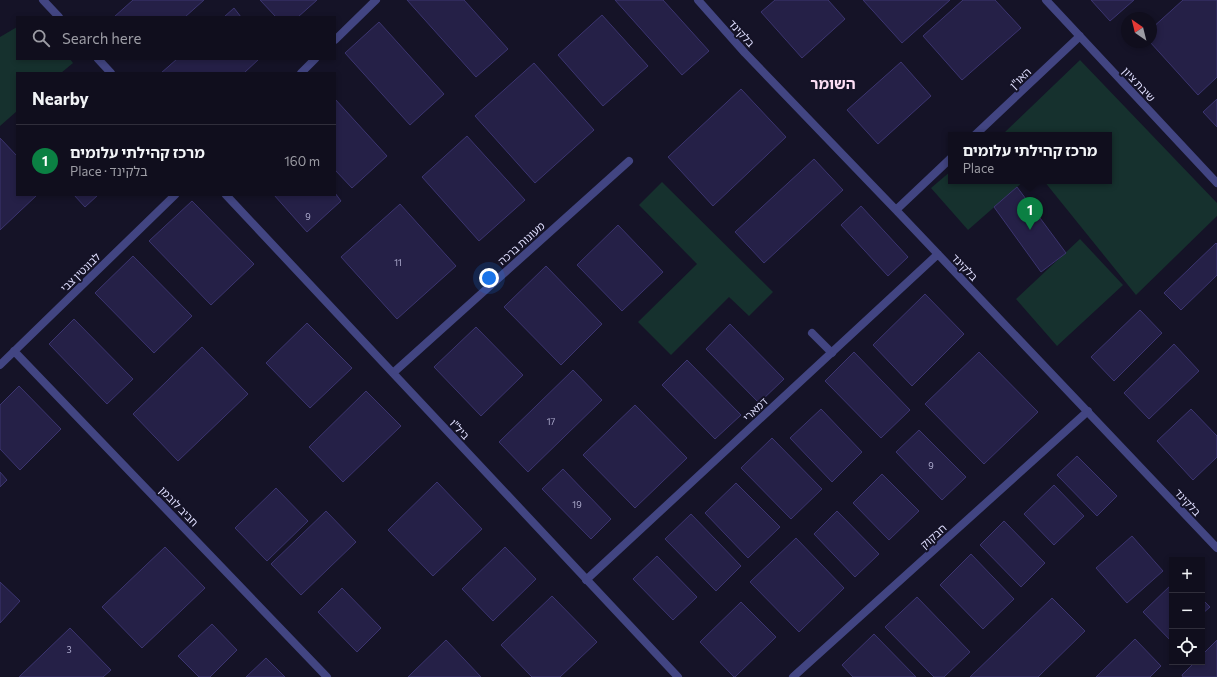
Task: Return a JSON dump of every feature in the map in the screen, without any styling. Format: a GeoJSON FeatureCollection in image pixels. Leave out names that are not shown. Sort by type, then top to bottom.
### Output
{"type":"FeatureCollection","features":[{"type":"Feature","properties":{"kind":"street"},"geometry":{"type":"LineString","coordinates":[[43,0],[58,16]]}},
{"type":"Feature","properties":{"kind":"street"},"geometry":{"type":"LineString","coordinates":[[336,39],[376,0]]}},
{"type":"Feature","properties":{"kind":"street","name":"בלקינד"},"geometry":{"type":"LineString","coordinates":[[698,0],[746,53],[1217,548]]}},
{"type":"Feature","properties":{"kind":"street","name":"שיבת ציון"},"geometry":{"type":"LineString","coordinates":[[1046,0],[1217,183]]}},
{"type":"Feature","properties":{"kind":"street","name":"האו\"ן"},"geometry":{"type":"LineString","coordinates":[[979,132],[1080,36]]}},
{"type":"Feature","properties":{"kind":"street"},"geometry":{"type":"LineString","coordinates":[[99,60],[110,72]]}},
{"type":"Feature","properties":{"kind":"street"},"geometry":{"type":"LineString","coordinates":[[302,72],[314,60]]}},
{"type":"Feature","properties":{"kind":"street","name":"מעונות ברכה"},"geometry":{"type":"LineString","coordinates":[[393,373],[629,161]]}},
{"type":"Feature","properties":{"kind":"street"},"geometry":{"type":"LineString","coordinates":[[896,210],[948,161]]}},
{"type":"Feature","properties":{"kind":"street","name":"לבונטין צבי"},"geometry":{"type":"LineString","coordinates":[[0,365],[174,196]]}},
{"type":"Feature","properties":{"kind":"street","name":"ביל\"ו"},"geometry":{"type":"LineString","coordinates":[[227,196],[678,677]]}},
{"type":"Feature","properties":{"kind":"street","name":"דמארי"},"geometry":{"type":"LineString","coordinates":[[586,580],[938,254]]}},
{"type":"Feature","properties":{"kind":"street"},"geometry":{"type":"LineString","coordinates":[[812,333],[832,353]]}},
{"type":"Feature","properties":{"kind":"street","name":"חביב לובמן"},"geometry":{"type":"LineString","coordinates":[[14,351],[327,677]]}},
{"type":"Feature","properties":{"kind":"street","name":"חבקוק"},"geometry":{"type":"LineString","coordinates":[[793,677],[1088,411]]}},
{"type":"Feature","properties":{"kind":"green space"},"geometry":{"type":"Polygon","coordinates":[[[16,28],[16,60],[71,60],[73,63],[62,72],[16,72],[16,112],[0,126],[0,37],[16,28]]]}},
{"type":"Feature","properties":{"kind":"green space"},"geometry":{"type":"Polygon","coordinates":[[[1080,60],[1217,203],[1217,216],[1136,295],[1046,184],[1112,184],[1112,132],[1005,132],[1080,60]]]}},
{"type":"Feature","properties":{"kind":"green space"},"geometry":{"type":"Polygon","coordinates":[[[948,174],[948,184],[1021,184],[968,230],[931,188],[948,174]]]}},
{"type":"Feature","properties":{"kind":"green space"},"geometry":{"type":"Polygon","coordinates":[[[662,182],[773,292],[749,316],[729,297],[671,355],[638,322],[697,264],[639,205],[662,182]]]}},
{"type":"Feature","properties":{"kind":"green space"},"geometry":{"type":"Polygon","coordinates":[[[1080,239],[1123,285],[1057,346],[1016,299],[1080,239]]]}},
{"type":"Feature","properties":{"kind":"building"},"geometry":{"type":"Polygon","coordinates":[[[133,0],[204,0],[186,16],[115,16],[133,0]]]}},
{"type":"Feature","properties":{"kind":"building"},"geometry":{"type":"Polygon","coordinates":[[[260,0],[317,0],[299,16],[275,16],[260,0]]]}},
{"type":"Feature","properties":{"kind":"building"},"geometry":{"type":"Polygon","coordinates":[[[407,0],[464,0],[508,49],[476,77],[407,0]]]}},
{"type":"Feature","properties":{"kind":"building"},"geometry":{"type":"Polygon","coordinates":[[[615,0],[663,0],[709,51],[682,75],[615,0]]]}},
{"type":"Feature","properties":{"kind":"building"},"geometry":{"type":"Polygon","coordinates":[[[775,0],[828,0],[845,19],[802,58],[761,12],[775,0]]]}},
{"type":"Feature","properties":{"kind":"building"},"geometry":{"type":"Polygon","coordinates":[[[863,0],[950,0],[902,43],[863,0]]]}},
{"type":"Feature","properties":{"kind":"building"},"geometry":{"type":"Polygon","coordinates":[[[963,0],[995,0],[1021,28],[962,80],[923,36],[963,0]]]}},
{"type":"Feature","properties":{"kind":"building"},"geometry":{"type":"Polygon","coordinates":[[[1091,0],[1134,0],[1110,21],[1091,0]]]}},
{"type":"Feature","properties":{"kind":"building"},"geometry":{"type":"Polygon","coordinates":[[[1183,0],[1217,0],[1217,77],[1198,95],[1155,48],[1157,48],[1157,24],[1183,0]]]}},
{"type":"Feature","properties":{"kind":"building"},"geometry":{"type":"Polygon","coordinates":[[[234,8],[240,16],[225,16],[234,8]]]}},
{"type":"Feature","properties":{"kind":"building"},"geometry":{"type":"Polygon","coordinates":[[[602,15],[648,66],[603,106],[558,55],[602,15]]]}},
{"type":"Feature","properties":{"kind":"building"},"geometry":{"type":"Polygon","coordinates":[[[379,22],[444,94],[410,125],[345,53],[379,22]]]}},
{"type":"Feature","properties":{"kind":"building"},"geometry":{"type":"Polygon","coordinates":[[[176,60],[258,60],[245,72],[162,72],[176,60]]]}},
{"type":"Feature","properties":{"kind":"building"},"geometry":{"type":"Polygon","coordinates":[[[901,62],[931,96],[878,144],[847,110],[901,62]]]}},
{"type":"Feature","properties":{"kind":"building"},"geometry":{"type":"Polygon","coordinates":[[[534,63],[594,130],[535,183],[475,116],[534,63]]]}},
{"type":"Feature","properties":{"kind":"building"},"geometry":{"type":"Polygon","coordinates":[[[741,89],[786,137],[713,206],[668,157],[741,89]]]}},
{"type":"Feature","properties":{"kind":"building"},"geometry":{"type":"Polygon","coordinates":[[[1217,99],[1217,127],[1203,112],[1217,99]]]}},
{"type":"Feature","properties":{"kind":"building"},"geometry":{"type":"Polygon","coordinates":[[[336,100],[387,156],[352,188],[336,171],[336,100]]]}},
{"type":"Feature","properties":{"kind":"building"},"geometry":{"type":"Polygon","coordinates":[[[467,136],[525,200],[479,241],[422,177],[467,136]]]}},
{"type":"Feature","properties":{"kind":"building"},"geometry":{"type":"Polygon","coordinates":[[[0,138],[16,155],[16,196],[36,196],[0,230],[0,138]]]}},
{"type":"Feature","properties":{"kind":"building"},"geometry":{"type":"Polygon","coordinates":[[[814,159],[843,190],[764,263],[735,232],[814,159]]]}},
{"type":"Feature","properties":{"kind":"building"},"geometry":{"type":"Polygon","coordinates":[[[1017,187],[1066,253],[1041,272],[994,207],[1017,187]]]}},
{"type":"Feature","properties":{"kind":"building"},"geometry":{"type":"Polygon","coordinates":[[[336,194],[341,201],[307,232],[275,196],[336,196],[336,194]]]}},
{"type":"Feature","properties":{"kind":"building"},"geometry":{"type":"Polygon","coordinates":[[[75,196],[97,196],[85,207],[75,196]]]}},
{"type":"Feature","properties":{"kind":"building"},"geometry":{"type":"Polygon","coordinates":[[[192,201],[254,264],[211,305],[149,241],[192,201]]]}},
{"type":"Feature","properties":{"kind":"building"},"geometry":{"type":"Polygon","coordinates":[[[400,204],[456,266],[397,319],[341,257],[400,204]]]}},
{"type":"Feature","properties":{"kind":"building"},"geometry":{"type":"Polygon","coordinates":[[[861,206],[908,257],[888,276],[841,225],[861,206]]]}},
{"type":"Feature","properties":{"kind":"building"},"geometry":{"type":"Polygon","coordinates":[[[618,225],[663,272],[622,311],[577,265],[618,225]]]}},
{"type":"Feature","properties":{"kind":"building"},"geometry":{"type":"Polygon","coordinates":[[[1216,243],[1217,275],[1181,310],[1164,293],[1216,243]]]}},
{"type":"Feature","properties":{"kind":"building"},"geometry":{"type":"Polygon","coordinates":[[[133,256],[192,316],[154,353],[95,293],[133,256]]]}},
{"type":"Feature","properties":{"kind":"building"},"geometry":{"type":"Polygon","coordinates":[[[546,266],[602,324],[561,365],[504,307],[546,266]]]}},
{"type":"Feature","properties":{"kind":"building"},"geometry":{"type":"Polygon","coordinates":[[[925,294],[964,334],[912,386],[873,345],[925,294]]]}},
{"type":"Feature","properties":{"kind":"building"},"geometry":{"type":"Polygon","coordinates":[[[1140,310],[1162,333],[1114,381],[1091,357],[1140,310]]]}},
{"type":"Feature","properties":{"kind":"building"},"geometry":{"type":"Polygon","coordinates":[[[74,319],[133,379],[107,404],[49,344],[74,319]]]}},
{"type":"Feature","properties":{"kind":"building"},"geometry":{"type":"Polygon","coordinates":[[[307,323],[352,368],[310,408],[266,363],[307,323]]]}},
{"type":"Feature","properties":{"kind":"building"},"geometry":{"type":"Polygon","coordinates":[[[730,324],[784,379],[759,403],[706,349],[730,324]]]}},
{"type":"Feature","properties":{"kind":"building"},"geometry":{"type":"Polygon","coordinates":[[[476,327],[523,375],[481,416],[434,367],[476,327]]]}},
{"type":"Feature","properties":{"kind":"building"},"geometry":{"type":"Polygon","coordinates":[[[1174,344],[1199,371],[1149,419],[1124,393],[1174,344]]]}},
{"type":"Feature","properties":{"kind":"building"},"geometry":{"type":"Polygon","coordinates":[[[202,347],[248,394],[178,461],[133,414],[202,347]]]}},
{"type":"Feature","properties":{"kind":"building"},"geometry":{"type":"Polygon","coordinates":[[[854,352],[910,410],[881,438],[825,381],[854,352]]]}},
{"type":"Feature","properties":{"kind":"building"},"geometry":{"type":"Polygon","coordinates":[[[979,352],[1038,412],[984,464],[925,404],[979,352]]]}},
{"type":"Feature","properties":{"kind":"building"},"geometry":{"type":"Polygon","coordinates":[[[687,360],[741,415],[715,439],[662,385],[687,360]]]}},
{"type":"Feature","properties":{"kind":"building"},"geometry":{"type":"Polygon","coordinates":[[[573,370],[602,400],[528,472],[499,442],[573,370]]]}},
{"type":"Feature","properties":{"kind":"building"},"geometry":{"type":"Polygon","coordinates":[[[19,386],[61,429],[20,470],[0,449],[0,405],[19,386]]]}},
{"type":"Feature","properties":{"kind":"building"},"geometry":{"type":"Polygon","coordinates":[[[366,391],[401,426],[343,482],[309,447],[366,391]]]}},
{"type":"Feature","properties":{"kind":"building"},"geometry":{"type":"Polygon","coordinates":[[[635,405],[687,458],[635,508],[583,455],[635,405]]]}},
{"type":"Feature","properties":{"kind":"building"},"geometry":{"type":"Polygon","coordinates":[[[821,409],[862,452],[832,482],[790,438],[821,409]]]}},
{"type":"Feature","properties":{"kind":"building"},"geometry":{"type":"Polygon","coordinates":[[[1191,409],[1217,436],[1217,457],[1193,480],[1157,441],[1191,409]]]}},
{"type":"Feature","properties":{"kind":"building"},"geometry":{"type":"Polygon","coordinates":[[[919,430],[966,477],[942,500],[896,452],[919,430]]]}},
{"type":"Feature","properties":{"kind":"building"},"geometry":{"type":"Polygon","coordinates":[[[772,438],[822,489],[791,519],[741,468],[772,438]]]}},
{"type":"Feature","properties":{"kind":"building"},"geometry":{"type":"Polygon","coordinates":[[[1077,456],[1117,496],[1097,516],[1057,475],[1077,456]]]}},
{"type":"Feature","properties":{"kind":"building"},"geometry":{"type":"Polygon","coordinates":[[[563,469],[611,519],[591,539],[542,489],[563,469]]]}},
{"type":"Feature","properties":{"kind":"building"},"geometry":{"type":"Polygon","coordinates":[[[0,472],[7,480],[0,487],[0,472]]]}},
{"type":"Feature","properties":{"kind":"building"},"geometry":{"type":"Polygon","coordinates":[[[882,474],[919,511],[889,540],[853,503],[882,474]]]}},
{"type":"Feature","properties":{"kind":"building"},"geometry":{"type":"Polygon","coordinates":[[[437,482],[482,529],[433,576],[388,530],[437,482]]]}},
{"type":"Feature","properties":{"kind":"building"},"geometry":{"type":"Polygon","coordinates":[[[736,483],[780,527],[748,558],[705,513],[736,483]]]}},
{"type":"Feature","properties":{"kind":"building"},"geometry":{"type":"Polygon","coordinates":[[[1054,485],[1084,516],[1054,545],[1024,514],[1054,485]]]}},
{"type":"Feature","properties":{"kind":"building"},"geometry":{"type":"Polygon","coordinates":[[[276,488],[308,521],[267,561],[235,528],[276,488]]]}},
{"type":"Feature","properties":{"kind":"building"},"geometry":{"type":"Polygon","coordinates":[[[326,511],[356,542],[301,595],[271,564],[326,511]]]}},
{"type":"Feature","properties":{"kind":"building"},"geometry":{"type":"Polygon","coordinates":[[[837,511],[879,554],[855,577],[814,534],[837,511]]]}},
{"type":"Feature","properties":{"kind":"building"},"geometry":{"type":"Polygon","coordinates":[[[691,514],[741,566],[716,591],[665,539],[691,514]]]}},
{"type":"Feature","properties":{"kind":"building"},"geometry":{"type":"Polygon","coordinates":[[[1004,521],[1045,563],[1021,587],[980,545],[1004,521]]]}},
{"type":"Feature","properties":{"kind":"building"},"geometry":{"type":"Polygon","coordinates":[[[1132,536],[1163,571],[1127,603],[1096,568],[1132,536]]]}},
{"type":"Feature","properties":{"kind":"building"},"geometry":{"type":"Polygon","coordinates":[[[796,538],[844,588],[799,632],[750,582],[796,538]]]}},
{"type":"Feature","properties":{"kind":"building"},"geometry":{"type":"Polygon","coordinates":[[[165,547],[205,588],[142,648],[102,607],[165,547]]]}},
{"type":"Feature","properties":{"kind":"building"},"geometry":{"type":"Polygon","coordinates":[[[505,547],[536,579],[493,621],[462,589],[505,547]]]}},
{"type":"Feature","properties":{"kind":"building"},"geometry":{"type":"Polygon","coordinates":[[[971,554],[1014,599],[983,629],[940,585],[971,554]]]}},
{"type":"Feature","properties":{"kind":"building"},"geometry":{"type":"Polygon","coordinates":[[[657,556],[697,597],[673,620],[633,579],[657,556]]]}},
{"type":"Feature","properties":{"kind":"building"},"geometry":{"type":"Polygon","coordinates":[[[0,582],[20,601],[0,623],[0,582]]]}},
{"type":"Feature","properties":{"kind":"building"},"geometry":{"type":"Polygon","coordinates":[[[1169,587],[1169,639],[1143,612],[1169,587]]]}},
{"type":"Feature","properties":{"kind":"building"},"geometry":{"type":"Polygon","coordinates":[[[342,588],[381,628],[357,652],[318,612],[342,588]]]}},
{"type":"Feature","properties":{"kind":"building"},"geometry":{"type":"Polygon","coordinates":[[[552,596],[597,642],[560,677],[532,677],[501,645],[552,596]]]}},
{"type":"Feature","properties":{"kind":"building"},"geometry":{"type":"Polygon","coordinates":[[[917,597],[970,652],[944,677],[934,677],[885,627],[917,597]]]}},
{"type":"Feature","properties":{"kind":"building"},"geometry":{"type":"Polygon","coordinates":[[[1052,598],[1085,631],[1038,677],[970,677],[1052,598]]]}},
{"type":"Feature","properties":{"kind":"building"},"geometry":{"type":"Polygon","coordinates":[[[741,602],[776,637],[734,677],[700,642],[741,602]]]}},
{"type":"Feature","properties":{"kind":"building"},"geometry":{"type":"Polygon","coordinates":[[[1205,602],[1210,607],[1205,611],[1205,602]]]}},
{"type":"Feature","properties":{"kind":"building"},"geometry":{"type":"Polygon","coordinates":[[[212,624],[237,650],[210,677],[199,677],[178,656],[212,624]]]}},
{"type":"Feature","properties":{"kind":"building"},"geometry":{"type":"Polygon","coordinates":[[[70,628],[111,670],[103,677],[19,677],[70,628]]]}},
{"type":"Feature","properties":{"kind":"building"},"geometry":{"type":"Polygon","coordinates":[[[874,634],[916,677],[853,677],[842,665],[874,634]]]}},
{"type":"Feature","properties":{"kind":"building"},"geometry":{"type":"Polygon","coordinates":[[[1135,639],[1161,666],[1150,677],[1096,677],[1135,639]]]}},
{"type":"Feature","properties":{"kind":"building"},"geometry":{"type":"Polygon","coordinates":[[[446,640],[481,677],[408,677],[446,640]]]}},
{"type":"Feature","properties":{"kind":"building"},"geometry":{"type":"Polygon","coordinates":[[[1217,640],[1217,677],[1183,677],[1182,675],[1192,665],[1205,665],[1205,652],[1217,640]]]}},
{"type":"Feature","properties":{"kind":"building"},"geometry":{"type":"Polygon","coordinates":[[[266,658],[285,677],[246,677],[266,658]]]}},
{"type":"Feature","properties":{"kind":"place","name":"מרכז קהילתי עלומים"},"geometry":{"type":"Point","coordinates":[1030,230]}},
{"type":"Feature","properties":{"kind":"district","name":"השומר"},"geometry":{"type":"Point","coordinates":[833,83]}}]}
